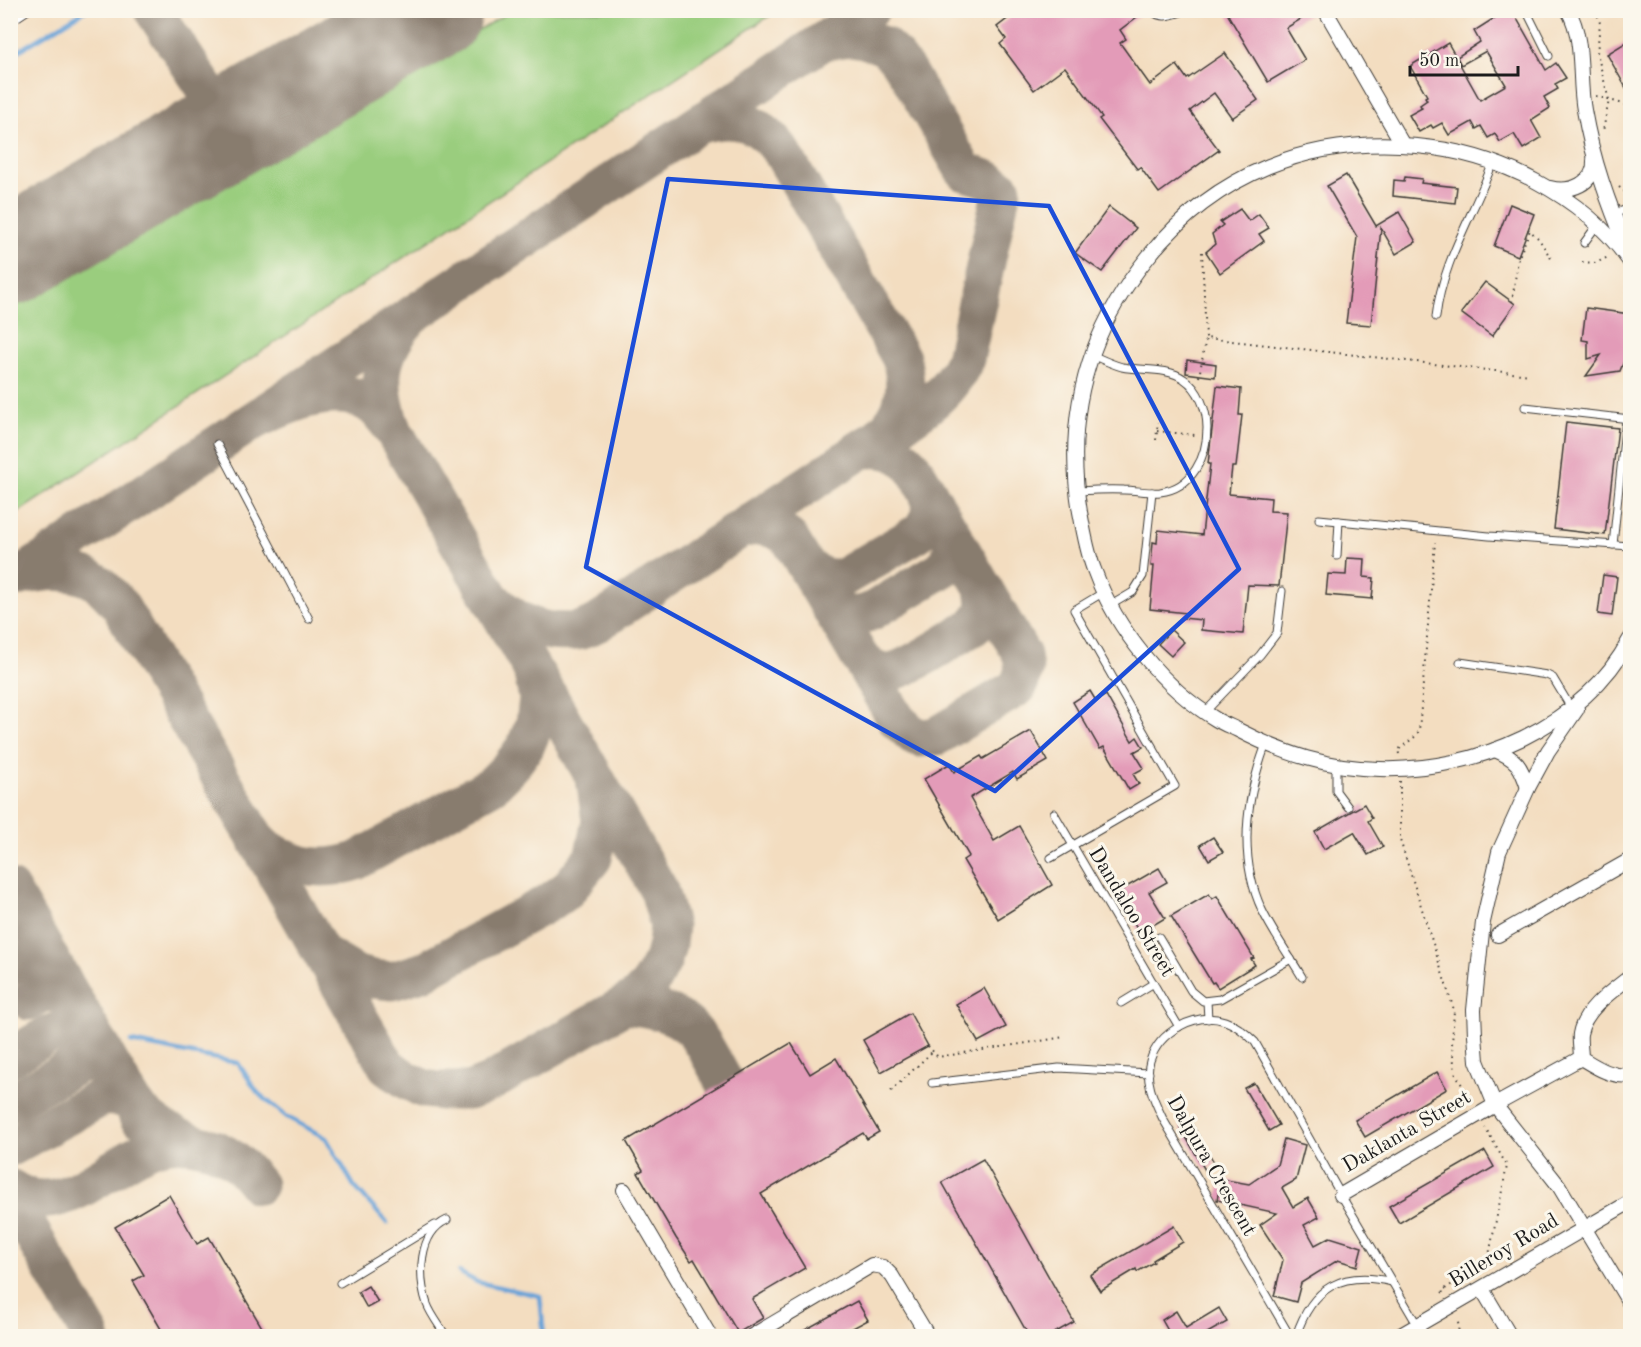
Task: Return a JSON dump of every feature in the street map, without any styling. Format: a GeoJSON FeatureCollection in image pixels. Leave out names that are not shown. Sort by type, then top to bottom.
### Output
{"type":"FeatureCollection","features":[{"type":"Feature","properties":{"kind":"street"},"geometry":{"type":"LineString","coordinates":[[1325,10],[1403,145]]}},
{"type":"Feature","properties":{"kind":"street"},"geometry":{"type":"LineString","coordinates":[[1542,186],[1560,190],[1578,186],[1593,172],[1594,166],[1581,92],[1578,33],[1569,11]]}},
{"type":"Feature","properties":{"kind":"street"},"geometry":{"type":"LineString","coordinates":[[1630,262],[1598,225],[1542,186],[1493,162],[1433,147],[1403,145],[1338,148],[1283,160],[1238,180],[1207,199],[1169,232],[1130,279],[1106,318],[1092,355],[1081,393],[1076,422],[1076,475],[1088,548],[1095,573],[1111,605],[1130,636],[1153,666],[1177,690],[1205,712],[1266,744],[1304,758],[1336,765],[1400,769],[1444,763],[1494,750],[1540,729],[1571,708],[1630,654]]}},
{"type":"Feature","properties":{"kind":"street"},"geometry":{"type":"LineString","coordinates":[[1593,156],[1612,214],[1630,255]]}},
{"type":"Feature","properties":{"kind":"street"},"geometry":{"type":"LineString","coordinates":[[1630,639],[1616,664],[1563,728],[1548,751],[1528,788],[1499,852],[1483,922],[1474,1010],[1477,1061],[1495,1105],[1559,1185],[1630,1304]]}},
{"type":"Feature","properties":{"kind":"street"},"geometry":{"type":"LineString","coordinates":[[1494,750],[1511,758],[1521,768],[1528,788]]}},
{"type":"Feature","properties":{"kind":"street"},"geometry":{"type":"LineString","coordinates":[[1498,935],[1630,860]]}},
{"type":"Feature","properties":{"kind":"street"},"geometry":{"type":"LineString","coordinates":[[1630,977],[1609,994],[1589,1015],[1580,1033],[1581,1058],[1604,1071],[1623,1076],[1630,1074]]}},
{"type":"Feature","properties":{"kind":"street","name":"Daklanta Street"},"geometry":{"type":"LineString","coordinates":[[1341,1195],[1495,1105],[1581,1058]]}},
{"type":"Feature","properties":{"kind":"street"},"geometry":{"type":"LineString","coordinates":[[624,1190],[710,1336]]}},
{"type":"Feature","properties":{"kind":"street","name":"Billeroy Road"},"geometry":{"type":"LineString","coordinates":[[1402,1336],[1630,1202]]}},
{"type":"Feature","properties":{"kind":"street"},"geometry":{"type":"LineString","coordinates":[[753,1336],[774,1331],[872,1265],[883,1267],[892,1276],[928,1336]]}},
{"type":"Feature","properties":{"kind":"street"},"geometry":{"type":"LineString","coordinates":[[1482,1289],[1510,1336]]}},
{"type":"Feature","properties":{"kind":"lane"},"geometry":{"type":"LineString","coordinates":[[10,22],[28,10]]}},
{"type":"Feature","properties":{"kind":"lane"},"geometry":{"type":"LineString","coordinates":[[1150,10],[1159,16],[1187,10]]}},
{"type":"Feature","properties":{"kind":"lane"},"geometry":{"type":"LineString","coordinates":[[1526,10],[1549,56]]}},
{"type":"Feature","properties":{"kind":"lane"},"geometry":{"type":"LineString","coordinates":[[1436,317],[1442,284],[1493,162]]}},
{"type":"Feature","properties":{"kind":"lane"},"geometry":{"type":"LineString","coordinates":[[1612,214],[1630,208]]}},
{"type":"Feature","properties":{"kind":"lane"},"geometry":{"type":"LineString","coordinates":[[1584,243],[1598,225]]}},
{"type":"Feature","properties":{"kind":"lane"},"geometry":{"type":"LineString","coordinates":[[1078,491],[1152,492],[1172,489],[1190,477],[1201,461],[1207,436],[1205,412],[1196,393],[1183,378],[1123,367],[1092,355]]}},
{"type":"Feature","properties":{"kind":"lane"},"geometry":{"type":"LineString","coordinates":[[1525,407],[1628,419],[1613,545]]}},
{"type":"Feature","properties":{"kind":"lane"},"geometry":{"type":"LineString","coordinates":[[217,444],[309,619]]}},
{"type":"Feature","properties":{"kind":"lane"},"geometry":{"type":"LineString","coordinates":[[1111,605],[1133,592],[1143,576],[1152,492]]}},
{"type":"Feature","properties":{"kind":"lane"},"geometry":{"type":"LineString","coordinates":[[1318,519],[1630,546]]}},
{"type":"Feature","properties":{"kind":"lane"},"geometry":{"type":"LineString","coordinates":[[1337,556],[1339,521]]}},
{"type":"Feature","properties":{"kind":"lane"},"geometry":{"type":"LineString","coordinates":[[1205,712],[1277,633],[1282,591]]}},
{"type":"Feature","properties":{"kind":"lane"},"geometry":{"type":"LineString","coordinates":[[1051,858],[1175,786],[1074,610],[1104,592]]}},
{"type":"Feature","properties":{"kind":"lane"},"geometry":{"type":"LineString","coordinates":[[1460,662],[1547,675],[1553,678],[1571,708]]}},
{"type":"Feature","properties":{"kind":"lane"},"geometry":{"type":"LineString","coordinates":[[1266,744],[1254,776],[1250,798],[1247,859],[1251,881],[1262,910],[1302,977]]}},
{"type":"Feature","properties":{"kind":"lane"},"geometry":{"type":"LineString","coordinates":[[1336,765],[1336,791],[1348,807]]}},
{"type":"Feature","properties":{"kind":"lane","name":"Dandaloo Street"},"geometry":{"type":"LineString","coordinates":[[1054,813],[1179,1027]]}},
{"type":"Feature","properties":{"kind":"lane"},"geometry":{"type":"LineString","coordinates":[[1159,937],[1191,991],[1203,1001],[1220,999],[1291,959]]}},
{"type":"Feature","properties":{"kind":"lane"},"geometry":{"type":"LineString","coordinates":[[1121,1003],[1154,983]]}},
{"type":"Feature","properties":{"kind":"lane"},"geometry":{"type":"LineString","coordinates":[[1207,1001],[1208,1019]]}},
{"type":"Feature","properties":{"kind":"lane"},"geometry":{"type":"LineString","coordinates":[[932,1083],[1059,1068],[1149,1072],[1150,1062],[1168,1033],[1190,1022],[1208,1019],[1224,1020],[1240,1028],[1255,1042],[1418,1326]]}},
{"type":"Feature","properties":{"kind":"lane","name":"Dalpura Crescent"},"geometry":{"type":"LineString","coordinates":[[1149,1072],[1153,1097],[1163,1119],[1290,1336]]}},
{"type":"Feature","properties":{"kind":"lane"},"geometry":{"type":"LineString","coordinates":[[340,1283],[447,1220]]}},
{"type":"Feature","properties":{"kind":"lane"},"geometry":{"type":"LineString","coordinates":[[437,1224],[426,1241],[421,1272],[427,1305],[446,1336]]}},
{"type":"Feature","properties":{"kind":"lane"},"geometry":{"type":"LineString","coordinates":[[1296,1336],[1308,1308],[1326,1288],[1349,1279],[1377,1278],[1392,1282]]}},
{"type":"Feature","properties":{"kind":"path"},"geometry":{"type":"LineString","coordinates":[[1596,10],[1600,23],[1598,53],[1609,100],[1602,135]]}},
{"type":"Feature","properties":{"kind":"path"},"geometry":{"type":"LineString","coordinates":[[1581,92],[1630,106]]}},
{"type":"Feature","properties":{"kind":"path"},"geometry":{"type":"LineString","coordinates":[[1615,183],[1630,196]]}},
{"type":"Feature","properties":{"kind":"path"},"geometry":{"type":"LineString","coordinates":[[1512,302],[1518,259],[1529,230],[1539,239],[1552,260]]}},
{"type":"Feature","properties":{"kind":"path"},"geometry":{"type":"LineString","coordinates":[[1196,393],[1206,338],[1202,252]]}},
{"type":"Feature","properties":{"kind":"path"},"geometry":{"type":"LineString","coordinates":[[1206,338],[1530,375]]}},
{"type":"Feature","properties":{"kind":"path"},"geometry":{"type":"LineString","coordinates":[[1156,440],[1158,422]]}},
{"type":"Feature","properties":{"kind":"path"},"geometry":{"type":"LineString","coordinates":[[1157,431],[1207,436]]}},
{"type":"Feature","properties":{"kind":"path"},"geometry":{"type":"LineString","coordinates":[[1436,531],[1419,732],[1398,750],[1400,840],[1454,1010],[1452,1045],[1455,1072],[1507,1166],[1488,1260],[1442,1291],[1459,1328],[1457,1336]]}},
{"type":"Feature","properties":{"kind":"path"},"geometry":{"type":"LineString","coordinates":[[928,1046],[938,1057],[1065,1037]]}},
{"type":"Feature","properties":{"kind":"path"},"geometry":{"type":"LineString","coordinates":[[891,1091],[933,1051]]}},
{"type":"Feature","properties":{"kind":"highlighted area"},"geometry":{"type":"Polygon","coordinates":[[[668,179],[1049,206],[1239,569],[995,791],[586,567],[668,179]]]}},
{"type":"Feature","properties":{"kind":"green space"},"geometry":{"type":"Polygon","coordinates":[[[511,11],[777,11],[11,517],[11,302],[511,11]]]}},
{"type":"Feature","properties":{"kind":"building"},"geometry":{"type":"Polygon","coordinates":[[[1019,10],[1146,10],[1120,30],[1126,39],[1120,43],[1150,85],[1177,65],[1187,79],[1225,53],[1258,100],[1232,118],[1214,93],[1190,111],[1219,150],[1159,193],[1140,167],[1137,169],[1099,119],[1102,117],[1065,67],[1034,90],[1000,44],[1006,39],[997,27],[1019,10]]]}},
{"type":"Feature","properties":{"kind":"building"},"geometry":{"type":"Polygon","coordinates":[[[1235,10],[1316,10],[1286,28],[1305,60],[1268,82],[1228,15],[1235,10]]]}},
{"type":"Feature","properties":{"kind":"building"},"geometry":{"type":"Polygon","coordinates":[[[1507,10],[1512,10],[1546,70],[1556,63],[1566,78],[1555,84],[1558,89],[1544,97],[1550,108],[1531,120],[1541,138],[1523,149],[1514,134],[1500,142],[1495,134],[1488,138],[1481,126],[1476,129],[1472,122],[1449,135],[1442,123],[1433,128],[1431,125],[1419,132],[1409,115],[1422,108],[1420,105],[1427,100],[1425,97],[1427,96],[1410,66],[1448,43],[1480,100],[1506,85],[1486,51],[1461,65],[1457,57],[1480,42],[1474,31],[1507,10]]]}},
{"type":"Feature","properties":{"kind":"building"},"geometry":{"type":"Polygon","coordinates":[[[1630,40],[1630,95],[1607,54],[1630,40]]]}},
{"type":"Feature","properties":{"kind":"building"},"geometry":{"type":"Polygon","coordinates":[[[1346,175],[1376,226],[1399,212],[1416,242],[1396,254],[1381,228],[1371,325],[1346,323],[1357,237],[1327,186],[1346,175]]]}},
{"type":"Feature","properties":{"kind":"building"},"geometry":{"type":"Polygon","coordinates":[[[1405,177],[1422,179],[1421,183],[1457,187],[1455,203],[1393,196],[1394,180],[1404,181],[1405,177]]]}},
{"type":"Feature","properties":{"kind":"building"},"geometry":{"type":"Polygon","coordinates":[[[1510,204],[1534,214],[1518,256],[1494,246],[1510,204]]]}},
{"type":"Feature","properties":{"kind":"building"},"geometry":{"type":"Polygon","coordinates":[[[1109,207],[1136,228],[1102,272],[1075,253],[1109,207]]]}},
{"type":"Feature","properties":{"kind":"building"},"geometry":{"type":"Polygon","coordinates":[[[1240,209],[1249,221],[1259,214],[1269,228],[1259,234],[1264,241],[1220,273],[1206,252],[1215,244],[1212,234],[1223,225],[1220,222],[1240,209]]]}},
{"type":"Feature","properties":{"kind":"building"},"geometry":{"type":"Polygon","coordinates":[[[1485,282],[1515,304],[1492,336],[1461,313],[1485,282]]]}},
{"type":"Feature","properties":{"kind":"building"},"geometry":{"type":"Polygon","coordinates":[[[1586,308],[1630,314],[1630,365],[1624,361],[1620,371],[1586,376],[1601,355],[1588,359],[1588,341],[1582,340],[1586,308]]]}},
{"type":"Feature","properties":{"kind":"building"},"geometry":{"type":"Polygon","coordinates":[[[1187,360],[1216,364],[1215,377],[1186,373],[1187,360]]]}},
{"type":"Feature","properties":{"kind":"building"},"geometry":{"type":"Polygon","coordinates":[[[1217,386],[1241,389],[1239,415],[1242,415],[1236,467],[1232,467],[1229,494],[1271,498],[1270,511],[1287,512],[1279,586],[1248,585],[1243,634],[1201,630],[1202,620],[1182,618],[1187,613],[1150,609],[1154,566],[1151,566],[1153,542],[1157,543],[1158,530],[1202,535],[1217,386]]]}},
{"type":"Feature","properties":{"kind":"building"},"geometry":{"type":"Polygon","coordinates":[[[1566,422],[1618,428],[1605,535],[1554,529],[1566,422]]]}},
{"type":"Feature","properties":{"kind":"building"},"geometry":{"type":"Polygon","coordinates":[[[1347,558],[1365,559],[1364,577],[1374,578],[1372,599],[1326,595],[1328,574],[1346,575],[1347,558]]]}},
{"type":"Feature","properties":{"kind":"building"},"geometry":{"type":"Polygon","coordinates":[[[1603,575],[1617,577],[1612,616],[1598,614],[1603,575]]]}},
{"type":"Feature","properties":{"kind":"building"},"geometry":{"type":"Polygon","coordinates":[[[1171,630],[1184,642],[1171,656],[1158,644],[1171,630]]]}},
{"type":"Feature","properties":{"kind":"building"},"geometry":{"type":"Polygon","coordinates":[[[1090,691],[1096,701],[1106,695],[1132,741],[1137,737],[1143,747],[1134,752],[1144,768],[1133,774],[1139,784],[1129,790],[1104,747],[1100,749],[1073,702],[1090,691]]]}},
{"type":"Feature","properties":{"kind":"building"},"geometry":{"type":"Polygon","coordinates":[[[1031,731],[1048,761],[1017,779],[1013,772],[970,798],[994,841],[1019,826],[1052,885],[998,919],[963,860],[969,856],[924,779],[949,764],[954,772],[981,756],[983,759],[1031,731]]]}},
{"type":"Feature","properties":{"kind":"building"},"geometry":{"type":"Polygon","coordinates":[[[1364,804],[1372,818],[1368,821],[1383,847],[1368,855],[1354,832],[1324,849],[1315,832],[1364,804]]]}},
{"type":"Feature","properties":{"kind":"building"},"geometry":{"type":"Polygon","coordinates":[[[1213,837],[1223,852],[1209,860],[1200,845],[1213,837]]]}},
{"type":"Feature","properties":{"kind":"building"},"geometry":{"type":"Polygon","coordinates":[[[1159,868],[1167,882],[1149,892],[1165,918],[1140,933],[1130,916],[1135,913],[1121,890],[1159,868]]]}},
{"type":"Feature","properties":{"kind":"building"},"geometry":{"type":"Polygon","coordinates":[[[1209,894],[1212,899],[1217,896],[1254,958],[1251,959],[1255,965],[1218,988],[1214,982],[1212,983],[1171,916],[1209,894]]]}},
{"type":"Feature","properties":{"kind":"building"},"geometry":{"type":"Polygon","coordinates":[[[984,988],[1006,1027],[978,1042],[956,1004],[984,988]]]}},
{"type":"Feature","properties":{"kind":"building"},"geometry":{"type":"Polygon","coordinates":[[[910,1013],[928,1046],[881,1072],[863,1040],[910,1013]]]}},
{"type":"Feature","properties":{"kind":"building"},"geometry":{"type":"Polygon","coordinates":[[[791,1043],[810,1074],[836,1058],[879,1132],[867,1139],[863,1133],[761,1194],[805,1268],[752,1299],[763,1318],[738,1333],[694,1259],[691,1261],[676,1238],[638,1173],[643,1170],[626,1141],[791,1043]]]}},
{"type":"Feature","properties":{"kind":"building"},"geometry":{"type":"Polygon","coordinates":[[[1437,1072],[1447,1089],[1365,1137],[1355,1120],[1437,1072]]]}},
{"type":"Feature","properties":{"kind":"building"},"geometry":{"type":"Polygon","coordinates":[[[1254,1083],[1279,1125],[1269,1131],[1244,1088],[1254,1083]]]}},
{"type":"Feature","properties":{"kind":"building"},"geometry":{"type":"Polygon","coordinates":[[[1190,1121],[1215,1164],[1205,1170],[1180,1127],[1190,1121]]]}},
{"type":"Feature","properties":{"kind":"building"},"geometry":{"type":"Polygon","coordinates":[[[1284,1139],[1305,1145],[1296,1180],[1282,1188],[1293,1207],[1308,1198],[1319,1217],[1304,1225],[1315,1245],[1330,1237],[1362,1247],[1357,1266],[1338,1260],[1301,1283],[1296,1302],[1274,1296],[1283,1260],[1260,1225],[1277,1213],[1217,1200],[1221,1179],[1249,1184],[1277,1165],[1284,1139]]]}},
{"type":"Feature","properties":{"kind":"building"},"geometry":{"type":"Polygon","coordinates":[[[1485,1151],[1494,1167],[1399,1223],[1389,1206],[1485,1151]]]}},
{"type":"Feature","properties":{"kind":"building"},"geometry":{"type":"Polygon","coordinates":[[[983,1159],[1074,1322],[1049,1336],[1029,1336],[942,1182],[983,1159]]]}},
{"type":"Feature","properties":{"kind":"building"},"geometry":{"type":"Polygon","coordinates":[[[169,1195],[197,1244],[209,1237],[267,1336],[165,1336],[133,1281],[144,1275],[115,1227],[169,1195]]]}},
{"type":"Feature","properties":{"kind":"building"},"geometry":{"type":"Polygon","coordinates":[[[1174,1226],[1183,1242],[1153,1260],[1154,1262],[1137,1272],[1136,1269],[1100,1291],[1090,1275],[1174,1226]]]}},
{"type":"Feature","properties":{"kind":"building"},"geometry":{"type":"Polygon","coordinates":[[[368,1286],[378,1302],[367,1308],[358,1292],[368,1286]]]}},
{"type":"Feature","properties":{"kind":"building"},"geometry":{"type":"Polygon","coordinates":[[[857,1301],[868,1320],[838,1336],[794,1336],[857,1301]]]}},
{"type":"Feature","properties":{"kind":"building"},"geometry":{"type":"Polygon","coordinates":[[[1219,1308],[1227,1322],[1202,1336],[1171,1336],[1162,1320],[1176,1311],[1186,1328],[1219,1308]]]}},
{"type":"Feature","properties":{"kind":"waterway"},"geometry":{"type":"LineString","coordinates":[[10,56],[86,10]]}},
{"type":"Feature","properties":{"kind":"waterway"},"geometry":{"type":"LineString","coordinates":[[131,1042],[238,1063],[258,1093],[287,1117],[326,1138],[354,1186],[387,1223]]}},
{"type":"Feature","properties":{"kind":"waterway"},"geometry":{"type":"LineString","coordinates":[[459,1272],[477,1282],[540,1296],[544,1336]]}},
{"type":"Feature","properties":{"kind":"taxiway"},"geometry":{"type":"LineString","coordinates":[[153,10],[232,128]]}},
{"type":"Feature","properties":{"kind":"taxiway"},"geometry":{"type":"LineString","coordinates":[[23,574],[870,10]]}},
{"type":"Feature","properties":{"kind":"taxiway"},"geometry":{"type":"LineString","coordinates":[[825,41],[850,37],[884,46],[907,72],[965,172],[987,179],[1002,189],[965,359],[956,375],[932,402],[856,452]]}},
{"type":"Feature","properties":{"kind":"taxiway"},"geometry":{"type":"LineString","coordinates":[[698,125],[724,120],[747,123],[767,135],[784,156],[901,358],[905,380],[903,399],[896,417],[882,434]]}},
{"type":"Feature","properties":{"kind":"taxiway"},"geometry":{"type":"LineString","coordinates":[[390,425],[383,396],[382,371],[389,348],[406,322]]}},
{"type":"Feature","properties":{"kind":"taxiway"},"geometry":{"type":"LineString","coordinates":[[17,577],[47,572],[76,574],[95,581],[119,604],[257,840],[268,849],[291,861],[316,867],[329,867],[356,861],[492,785],[511,766],[525,747],[535,723],[538,698],[532,669],[390,425],[374,407],[360,399],[345,395],[329,395],[297,402],[253,421]]}},
{"type":"Feature","properties":{"kind":"taxiway"},"geometry":{"type":"LineString","coordinates":[[496,603],[514,617],[533,626],[566,632],[586,629],[739,530],[759,526],[777,531],[789,538],[897,720],[913,735],[921,738],[937,736],[1018,687],[1024,670],[1022,655],[915,470],[898,454],[877,449],[861,450],[739,530]]}},
{"type":"Feature","properties":{"kind":"taxiway"},"geometry":{"type":"LineString","coordinates":[[806,565],[823,576],[844,577],[918,533],[923,529],[930,514],[928,492]]}},
{"type":"Feature","properties":{"kind":"taxiway"},"geometry":{"type":"LineString","coordinates":[[827,601],[837,610],[848,614],[860,615],[872,611],[944,568],[953,551],[951,531]]}},
{"type":"Feature","properties":{"kind":"taxiway"},"geometry":{"type":"LineString","coordinates":[[862,660],[877,670],[887,672],[906,666],[930,653],[977,623],[985,609],[983,587]]}},
{"type":"Feature","properties":{"kind":"taxiway"},"geometry":{"type":"LineString","coordinates":[[258,842],[322,954],[357,975],[373,979],[392,981],[422,972],[550,902],[567,890],[593,858],[601,821],[595,778],[537,676]]}},
{"type":"Feature","properties":{"kind":"taxiway"},"geometry":{"type":"LineString","coordinates":[[322,954],[387,1066],[424,1089],[469,1091],[491,1082],[635,999],[649,985],[663,960],[669,926],[659,890],[595,778]]}},
{"type":"Feature","properties":{"kind":"taxiway"},"geometry":{"type":"LineString","coordinates":[[10,889],[134,1105],[162,1128],[194,1143]]}},
{"type":"Feature","properties":{"kind":"taxiway"},"geometry":{"type":"LineString","coordinates":[[10,967],[26,961],[40,961],[52,968],[63,982]]}},
{"type":"Feature","properties":{"kind":"taxiway"},"geometry":{"type":"LineString","coordinates":[[29,1001],[46,993],[57,993],[75,1004],[81,1013],[86,1023],[88,1044],[85,1054],[67,1070]]}},
{"type":"Feature","properties":{"kind":"taxiway"},"geometry":{"type":"LineString","coordinates":[[625,1005],[665,1013],[689,1026],[698,1036],[725,1083]]}},
{"type":"Feature","properties":{"kind":"taxiway"},"geometry":{"type":"LineString","coordinates":[[10,1058],[47,1036],[71,1029],[83,1031],[94,1038],[104,1051]]}},
{"type":"Feature","properties":{"kind":"taxiway"},"geometry":{"type":"LineString","coordinates":[[10,1103],[78,1064],[90,1062]]}},
{"type":"Feature","properties":{"kind":"taxiway"},"geometry":{"type":"LineString","coordinates":[[10,1147],[104,1096],[127,1098],[134,1105],[138,1117]]}},
{"type":"Feature","properties":{"kind":"taxiway"},"geometry":{"type":"LineString","coordinates":[[10,1188],[29,1197],[48,1199],[67,1194],[86,1186],[141,1152],[159,1145],[176,1143],[199,1145],[221,1152],[241,1166],[258,1185]]}},
{"type":"Feature","properties":{"kind":"taxiway"},"geometry":{"type":"LineString","coordinates":[[10,1196],[91,1336]]}},
{"type":"Feature","properties":{"kind":"runway"},"geometry":{"type":"LineString","coordinates":[[10,257],[434,10]]}}]}
